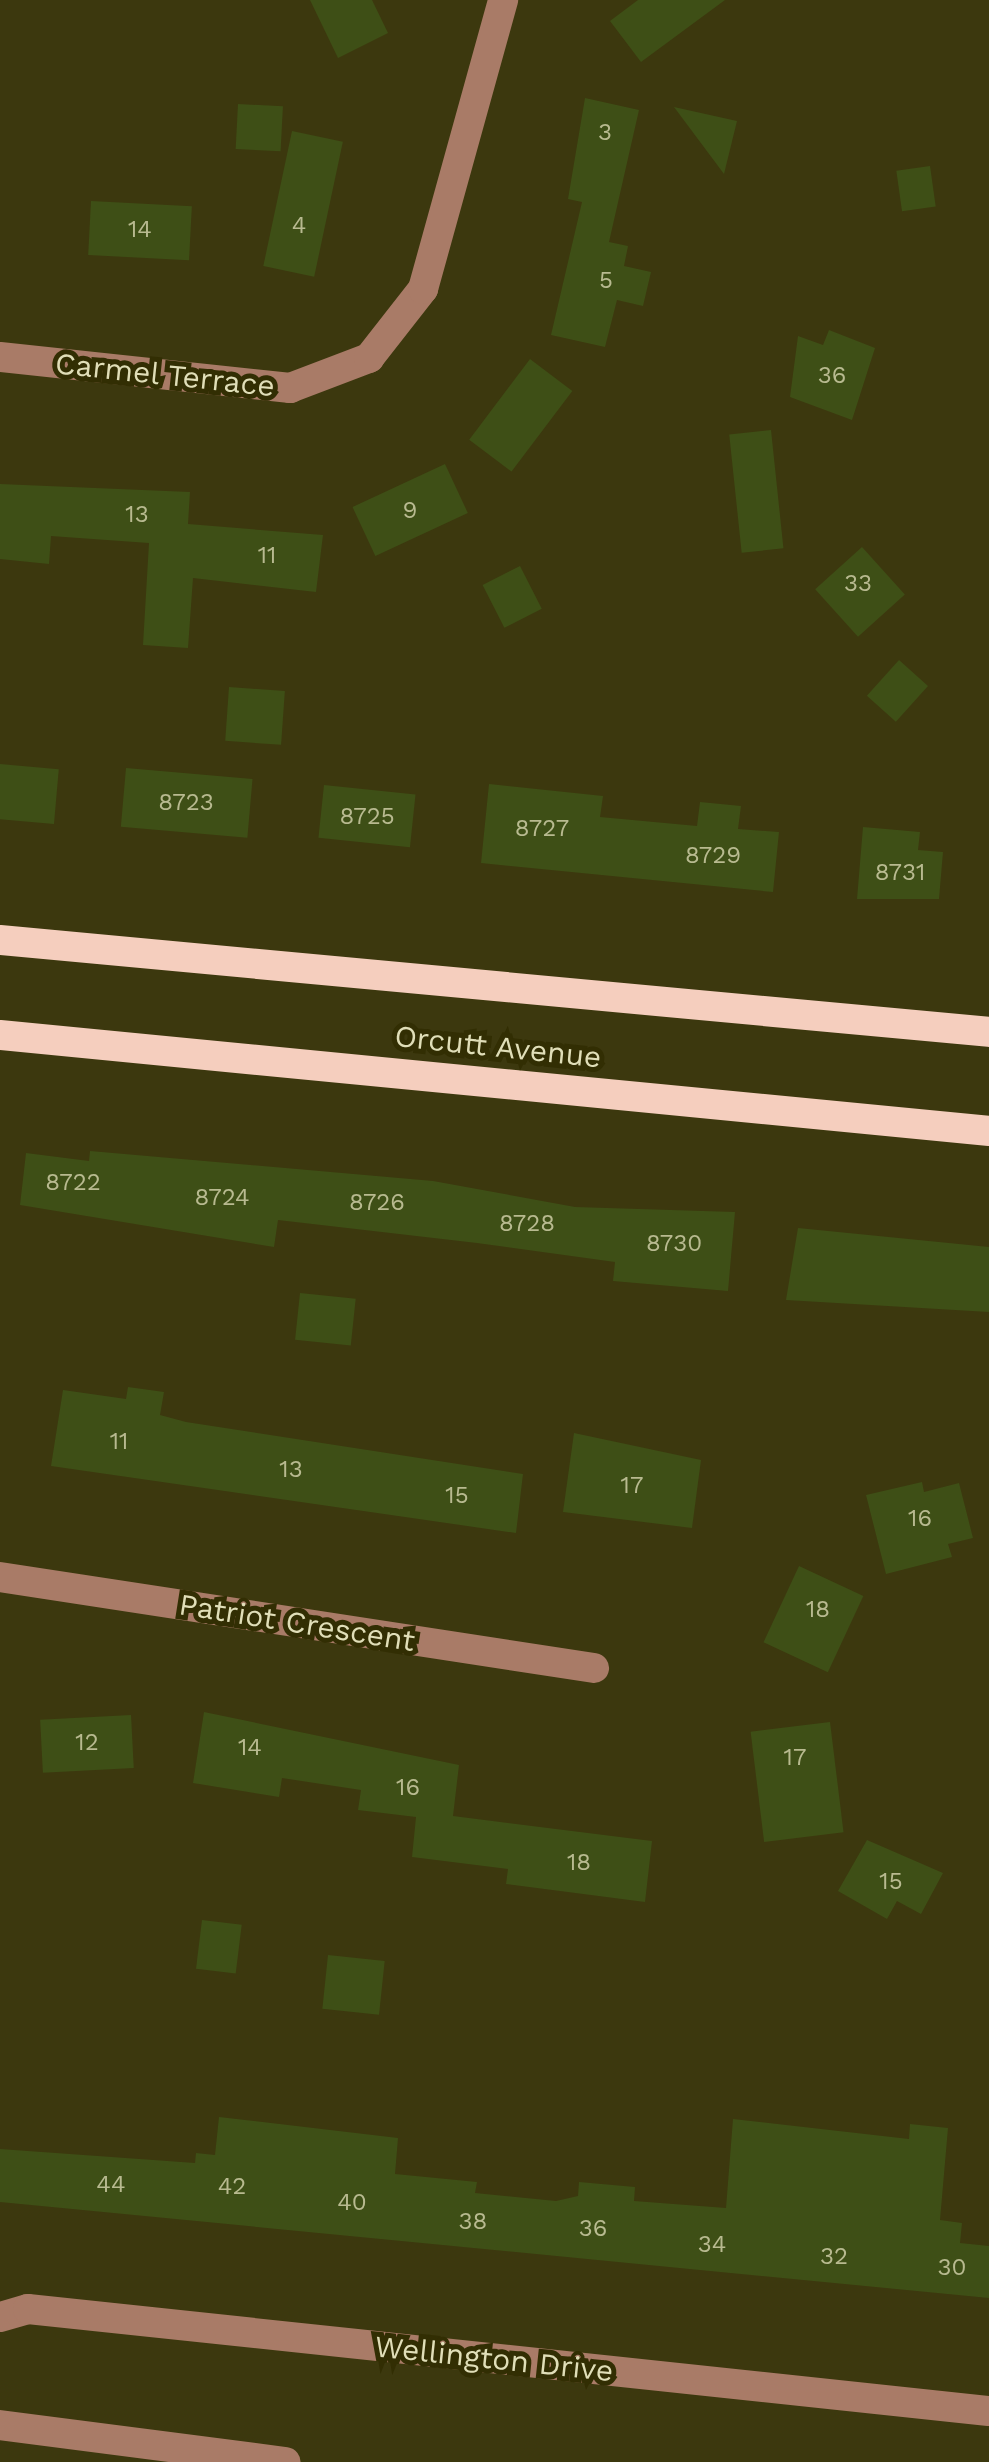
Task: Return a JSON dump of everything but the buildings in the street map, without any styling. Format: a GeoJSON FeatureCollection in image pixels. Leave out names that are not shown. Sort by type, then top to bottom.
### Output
{"type":"FeatureCollection","features":[{"type":"Feature","properties":{"kind":"main road","name":"Orcutt Avenue"},"geometry":{"type":"LineString","coordinates":[[0,940],[989,1033]]}},
{"type":"Feature","properties":{"kind":"main road","name":"Orcutt Avenue"},"geometry":{"type":"LineString","coordinates":[[0,1035],[989,1131]]}},
{"type":"Feature","properties":{"kind":"street","name":"Carmel Terrace"},"geometry":{"type":"LineString","coordinates":[[0,357],[290,388],[369,358],[423,289],[503,0]]}},
{"type":"Feature","properties":{"kind":"street","name":"Patriot Crescent"},"geometry":{"type":"LineString","coordinates":[[0,1576],[594,1669]]}},
{"type":"Feature","properties":{"kind":"street","name":"Wellington Drive"},"geometry":{"type":"LineString","coordinates":[[0,2318],[28,2309],[989,2411]]}},
{"type":"Feature","properties":{"kind":"street"},"geometry":{"type":"LineString","coordinates":[[0,2425],[286,2462]]}}]}
